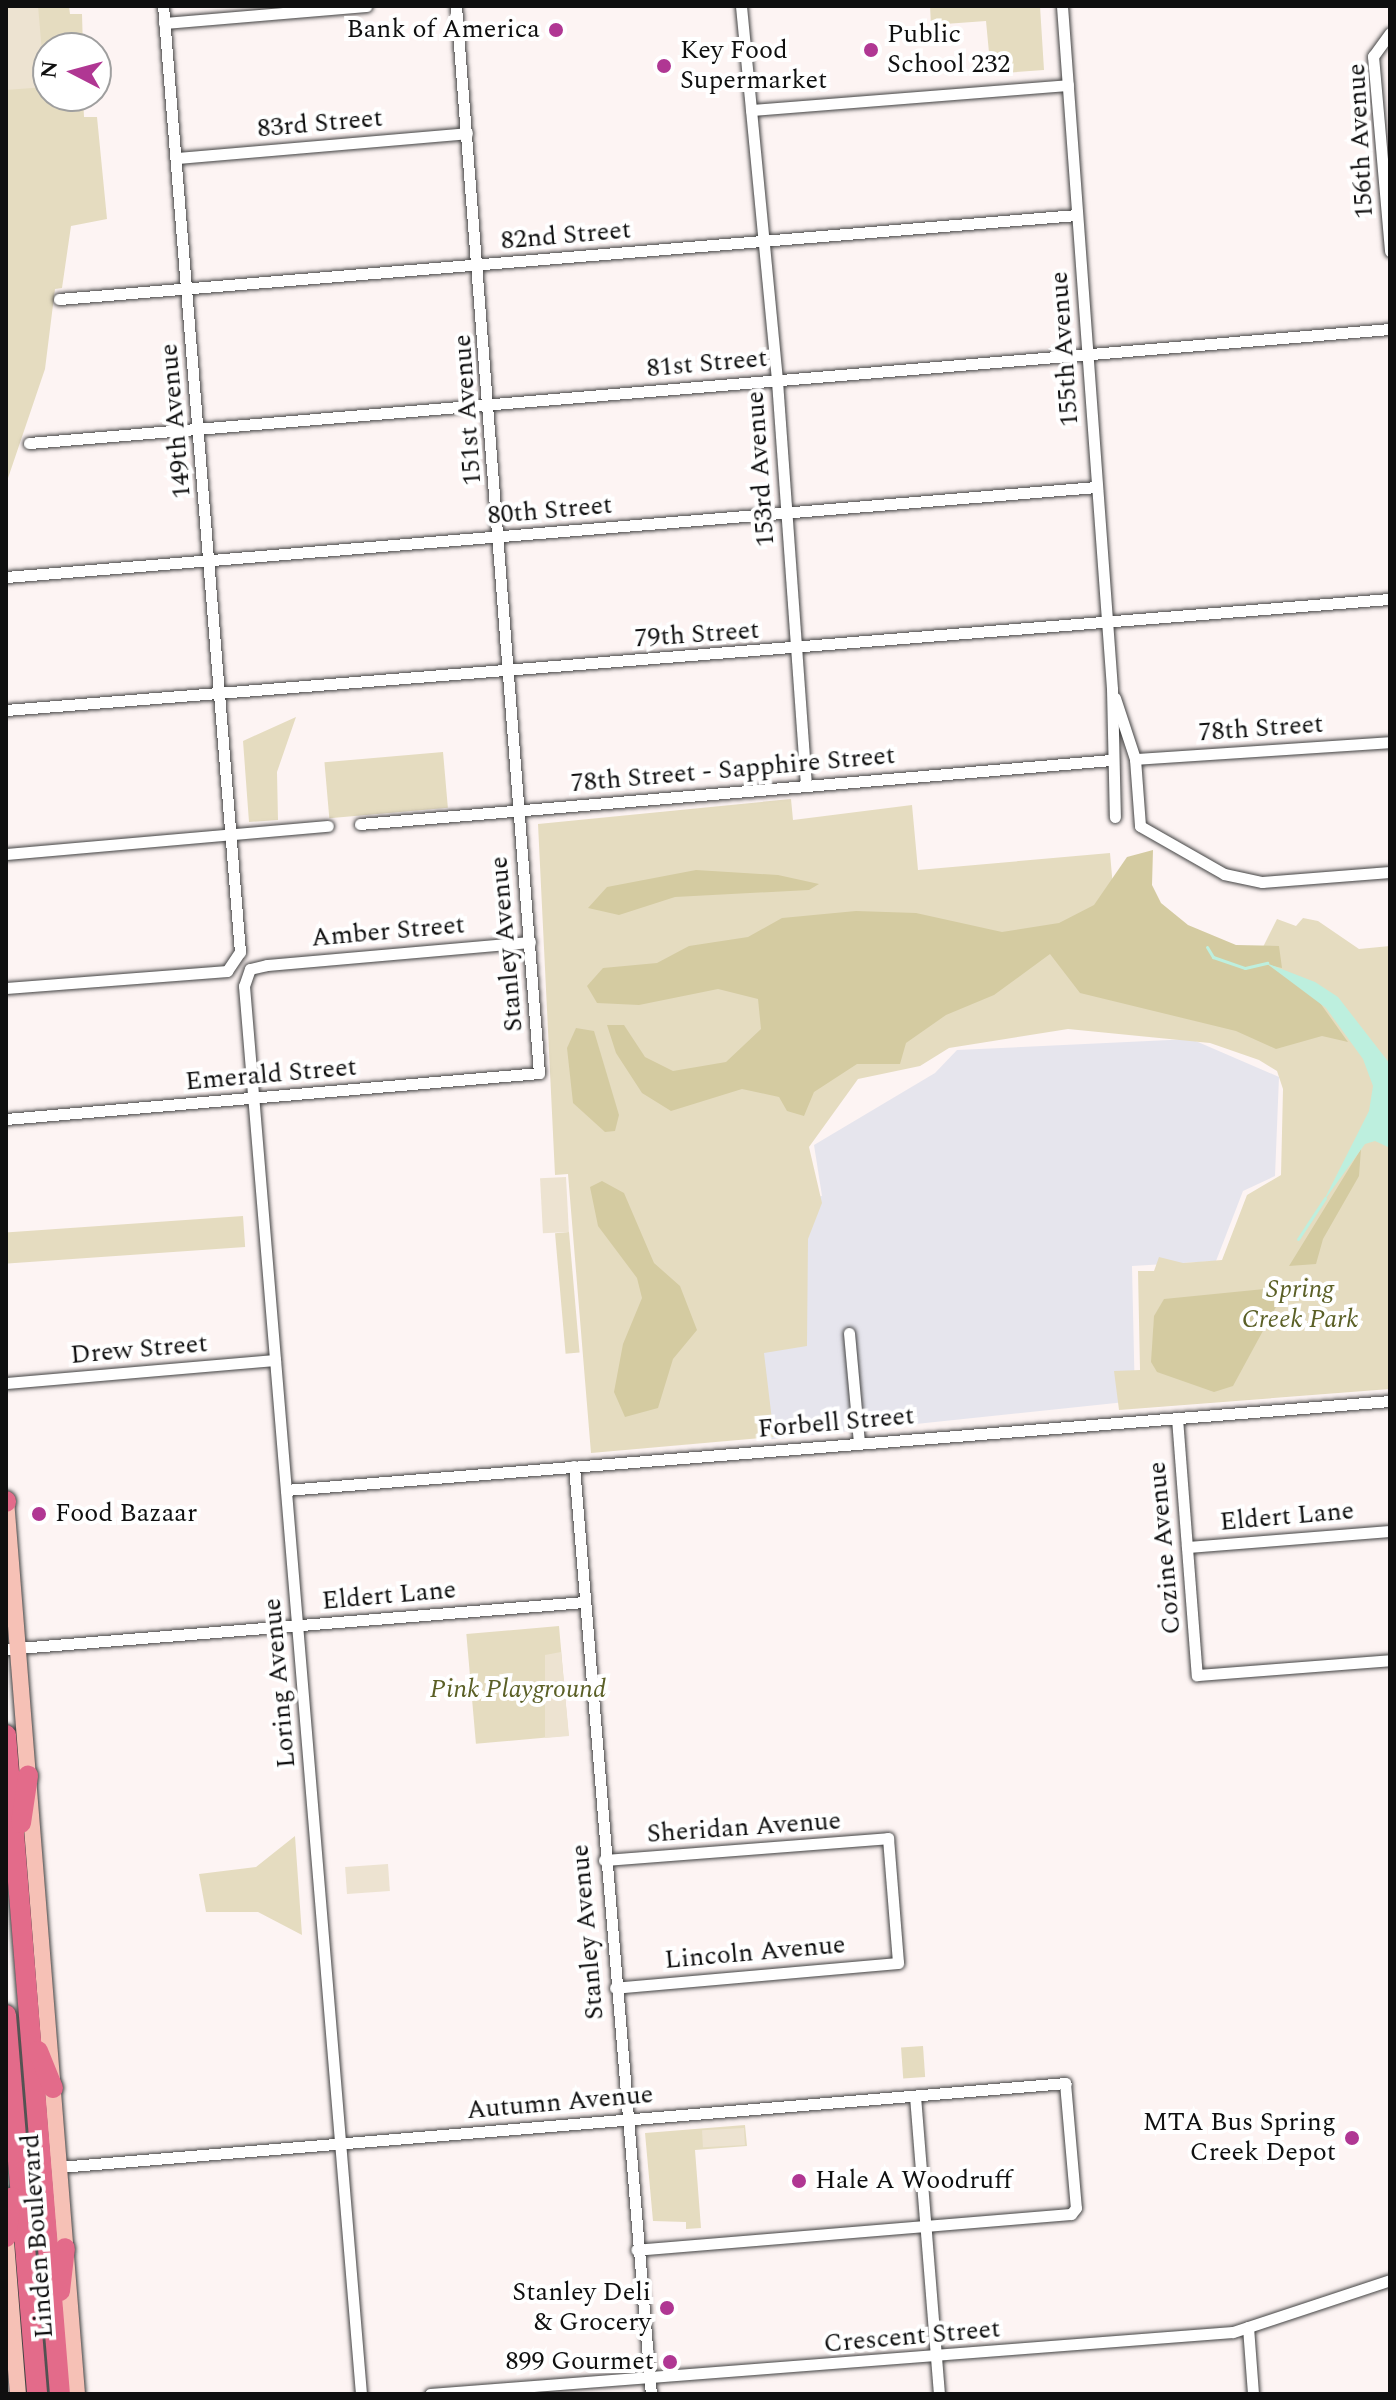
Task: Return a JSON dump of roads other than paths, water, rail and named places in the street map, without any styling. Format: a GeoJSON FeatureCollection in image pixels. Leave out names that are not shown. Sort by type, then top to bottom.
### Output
{"type":"FeatureCollection","features":[{"type":"Feature","properties":{"kind":"highway","name":"Linden Boulevard"},"geometry":{"type":"LineString","coordinates":[[6,1735],[60,2394]]}},
{"type":"Feature","properties":{"kind":"highway"},"geometry":{"type":"LineString","coordinates":[[16,1858],[28,1776]]}},
{"type":"Feature","properties":{"kind":"highway","name":"Linden Boulevard"},"geometry":{"type":"LineString","coordinates":[[6,2015],[37,2394]]}},
{"type":"Feature","properties":{"kind":"highway"},"geometry":{"type":"LineString","coordinates":[[31,2033],[53,2088]]}},
{"type":"Feature","properties":{"kind":"highway"},"geometry":{"type":"LineString","coordinates":[[6,2239],[18,2161]]}},
{"type":"Feature","properties":{"kind":"highway"},"geometry":{"type":"LineString","coordinates":[[55,2335],[65,2248]]}},
{"type":"Feature","properties":{"kind":"street","name":"149th Avenue"},"geometry":{"type":"LineString","coordinates":[[163,6],[232,832]]}},
{"type":"Feature","properties":{"kind":"street"},"geometry":{"type":"LineString","coordinates":[[164,23],[366,6]]}},
{"type":"Feature","properties":{"kind":"street","name":"151st Avenue"},"geometry":{"type":"LineString","coordinates":[[456,6],[490,405],[518,811]]}},
{"type":"Feature","properties":{"kind":"street","name":"153rd Avenue"},"geometry":{"type":"LineString","coordinates":[[741,6],[777,381],[806,785]]}},
{"type":"Feature","properties":{"kind":"street","name":"155th Avenue"},"geometry":{"type":"LineString","coordinates":[[1062,6],[1112,689],[1111,760]]}},
{"type":"Feature","properties":{"kind":"street","name":"156th Avenue"},"geometry":{"type":"LineString","coordinates":[[1390,33],[1373,56],[1390,251]]}},
{"type":"Feature","properties":{"kind":"street"},"geometry":{"type":"LineString","coordinates":[[751,110],[1068,85]]}},
{"type":"Feature","properties":{"kind":"street","name":"83rd Street"},"geometry":{"type":"LineString","coordinates":[[177,158],[467,133]]}},
{"type":"Feature","properties":{"kind":"street","name":"82nd Street"},"geometry":{"type":"LineString","coordinates":[[59,299],[1077,215]]}},
{"type":"Feature","properties":{"kind":"street","name":"81st Street"},"geometry":{"type":"LineString","coordinates":[[29,443],[1390,329]]}},
{"type":"Feature","properties":{"kind":"street","name":"80th Street"},"geometry":{"type":"LineString","coordinates":[[6,577],[1097,487]]}},
{"type":"Feature","properties":{"kind":"street","name":"79th Street"},"geometry":{"type":"LineString","coordinates":[[6,710],[794,650],[1107,620],[1390,599]]}},
{"type":"Feature","properties":{"kind":"street","name":"155th Avenue"},"geometry":{"type":"LineString","coordinates":[[1112,689],[1135,759],[1140,826],[1224,874],[1262,882],[1390,872]]}},
{"type":"Feature","properties":{"kind":"street","name":"78th Street"},"geometry":{"type":"LineString","coordinates":[[1135,759],[1390,742]]}},
{"type":"Feature","properties":{"kind":"street"},"geometry":{"type":"LineString","coordinates":[[1111,760],[1115,817]]}},
{"type":"Feature","properties":{"kind":"street","name":"78th Street - Sapphire Street"},"geometry":{"type":"LineString","coordinates":[[360,824],[1111,760]]}},
{"type":"Feature","properties":{"kind":"street","name":"Stanley Avenue"},"geometry":{"type":"LineString","coordinates":[[518,811],[539,1073]]}},
{"type":"Feature","properties":{"kind":"street"},"geometry":{"type":"LineString","coordinates":[[6,854],[328,826]]}},
{"type":"Feature","properties":{"kind":"street"},"geometry":{"type":"LineString","coordinates":[[6,988],[227,971],[240,952],[232,832]]}},
{"type":"Feature","properties":{"kind":"street","name":"Amber Street"},"geometry":{"type":"LineString","coordinates":[[250,969],[530,942]]}},
{"type":"Feature","properties":{"kind":"street","name":"Loring Avenue"},"geometry":{"type":"LineString","coordinates":[[250,969],[244,986],[361,2394]]}},
{"type":"Feature","properties":{"kind":"street","name":"Emerald Street"},"geometry":{"type":"LineString","coordinates":[[6,1119],[539,1073]]}},
{"type":"Feature","properties":{"kind":"street"},"geometry":{"type":"LineString","coordinates":[[849,1333],[859,1443]]}},
{"type":"Feature","properties":{"kind":"street","name":"Drew Street"},"geometry":{"type":"LineString","coordinates":[[6,1383],[275,1360]]}},
{"type":"Feature","properties":{"kind":"street","name":"Forbell Street"},"geometry":{"type":"LineString","coordinates":[[286,1490],[1390,1401]]}},
{"type":"Feature","properties":{"kind":"street","name":"Cozine Avenue"},"geometry":{"type":"LineString","coordinates":[[1177,1418],[1197,1675],[1390,1660]]}},
{"type":"Feature","properties":{"kind":"street","name":"Stanley Avenue"},"geometry":{"type":"LineString","coordinates":[[574,1466],[636,2250],[651,2394]]}},
{"type":"Feature","properties":{"kind":"street","name":"Linden Boulevard"},"geometry":{"type":"LineString","coordinates":[[6,1501],[12,1649],[28,1776],[77,2394]]}},
{"type":"Feature","properties":{"kind":"street","name":"Eldert Lane"},"geometry":{"type":"LineString","coordinates":[[1187,1547],[1390,1531]]}},
{"type":"Feature","properties":{"kind":"street","name":"Eldert Lane"},"geometry":{"type":"LineString","coordinates":[[12,1649],[584,1602]]}},
{"type":"Feature","properties":{"kind":"street","name":"Sheridan Avenue"},"geometry":{"type":"LineString","coordinates":[[604,1860],[888,1838],[898,1963]]}},
{"type":"Feature","properties":{"kind":"street","name":"Lincoln Avenue"},"geometry":{"type":"LineString","coordinates":[[615,1988],[898,1963]]}},
{"type":"Feature","properties":{"kind":"street","name":"Autumn Avenue"},"geometry":{"type":"LineString","coordinates":[[59,2167],[1065,2083],[1075,2212],[925,2227]]}},
{"type":"Feature","properties":{"kind":"street"},"geometry":{"type":"LineString","coordinates":[[915,2096],[939,2394]]}},
{"type":"Feature","properties":{"kind":"street"},"geometry":{"type":"LineString","coordinates":[[636,2250],[925,2227]]}},
{"type":"Feature","properties":{"kind":"street","name":"Linden Boulevard"},"geometry":{"type":"LineString","coordinates":[[6,2239],[8,2303],[18,2394]]}},
{"type":"Feature","properties":{"kind":"street","name":"Crescent Street"},"geometry":{"type":"LineString","coordinates":[[430,2394],[936,2357],[1248,2327],[1390,2280]]}},
{"type":"Feature","properties":{"kind":"street"},"geometry":{"type":"LineString","coordinates":[[1248,2327],[1253,2394]]}},
{"type":"Feature","properties":{"kind":"waterway"},"geometry":{"type":"LineString","coordinates":[[1207,947],[1213,957],[1245,968],[1267,963]]}},
{"type":"Feature","properties":{"kind":"waterway"},"geometry":{"type":"LineString","coordinates":[[1298,1239],[1325,1198]]}},
{"type":"Feature","properties":{"kind":"place","name":"Bank of America"},"geometry":{"type":"Point","coordinates":[556,30]}},
{"type":"Feature","properties":{"kind":"place","name":"Public School 232"},"geometry":{"type":"Point","coordinates":[871,50]}},
{"type":"Feature","properties":{"kind":"place","name":"Key Food Supermarket"},"geometry":{"type":"Point","coordinates":[664,66]}},
{"type":"Feature","properties":{"kind":"place","name":"Food Bazaar"},"geometry":{"type":"Point","coordinates":[39,1514]}},
{"type":"Feature","properties":{"kind":"place","name":"MTA Bus Spring Creek Depot"},"geometry":{"type":"Point","coordinates":[1352,2138]}},
{"type":"Feature","properties":{"kind":"place","name":"Hale A Woodruff"},"geometry":{"type":"Point","coordinates":[799,2181]}},
{"type":"Feature","properties":{"kind":"place","name":"Stanley Deli & Grocery"},"geometry":{"type":"Point","coordinates":[667,2308]}},
{"type":"Feature","properties":{"kind":"place","name":"899 Gourmet"},"geometry":{"type":"Point","coordinates":[670,2362]}},
{"type":"Feature","properties":{"kind":"park label","name":"Spring Creek Park"},"geometry":{"type":"Point","coordinates":[1300,1305]}},
{"type":"Feature","properties":{"kind":"park label","name":"Pink Playground"},"geometry":{"type":"Point","coordinates":[518,1690]}}]}
